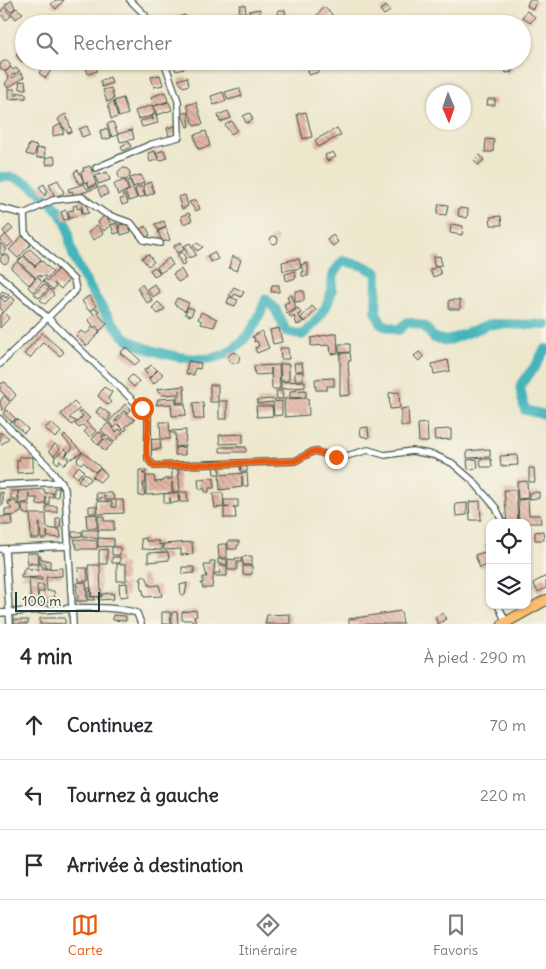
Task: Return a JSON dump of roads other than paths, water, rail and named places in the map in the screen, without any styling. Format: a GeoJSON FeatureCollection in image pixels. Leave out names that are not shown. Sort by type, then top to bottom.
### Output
{"type":"FeatureCollection","features":[{"type":"Feature","properties":{"kind":"main road"},"geometry":{"type":"LineString","coordinates":[[504,623],[546,600]]}},
{"type":"Feature","properties":{"kind":"street"},"geometry":{"type":"LineString","coordinates":[[130,0],[145,15]]}},
{"type":"Feature","properties":{"kind":"street"},"geometry":{"type":"LineString","coordinates":[[96,168],[152,144],[180,136],[178,100],[167,70]]}},
{"type":"Feature","properties":{"kind":"street"},"geometry":{"type":"LineString","coordinates":[[0,208],[24,214],[53,200],[82,197],[106,214],[131,223],[144,240],[160,244]]}},
{"type":"Feature","properties":{"kind":"street"},"geometry":{"type":"LineString","coordinates":[[0,364],[76,290],[74,280],[24,233],[24,214]]}},
{"type":"Feature","properties":{"kind":"street"},"geometry":{"type":"LineString","coordinates":[[0,276],[48,318],[148,415],[148,459],[154,466],[295,461],[314,451],[339,458],[368,450],[386,455],[412,451],[434,455],[452,463],[473,481],[496,508],[501,519]]}},
{"type":"Feature","properties":{"kind":"street"},"geometry":{"type":"LineString","coordinates":[[0,419],[62,482],[67,498],[74,624]]}},
{"type":"Feature","properties":{"kind":"street"},"geometry":{"type":"LineString","coordinates":[[0,485],[62,482]]}},
{"type":"Feature","properties":{"kind":"street"},"geometry":{"type":"LineString","coordinates":[[10,624],[3,549],[69,546]]}},
{"type":"Feature","properties":{"kind":"street"},"geometry":{"type":"LineString","coordinates":[[0,613],[73,609],[126,609],[136,613],[141,624]]}},
{"type":"Feature","properties":{"kind":"street"},"geometry":{"type":"LineString","coordinates":[[499,609],[504,623]]}},
{"type":"Feature","properties":{"kind":"waterway"},"geometry":{"type":"LineString","coordinates":[[0,177],[20,180],[29,184],[46,197],[67,224],[74,258],[106,314],[126,338],[164,354],[205,359],[227,353],[247,336],[266,299],[276,310],[286,331],[302,335],[315,323],[325,308],[332,291],[333,276],[343,261],[364,266],[377,273],[376,313],[382,325],[398,330],[408,322],[424,326],[434,338],[447,341],[490,324],[546,325]]}},
{"type":"Feature","properties":{"kind":"waterway"},"geometry":{"type":"LineString","coordinates":[[546,349],[520,388],[525,410],[546,415]]}}]}
